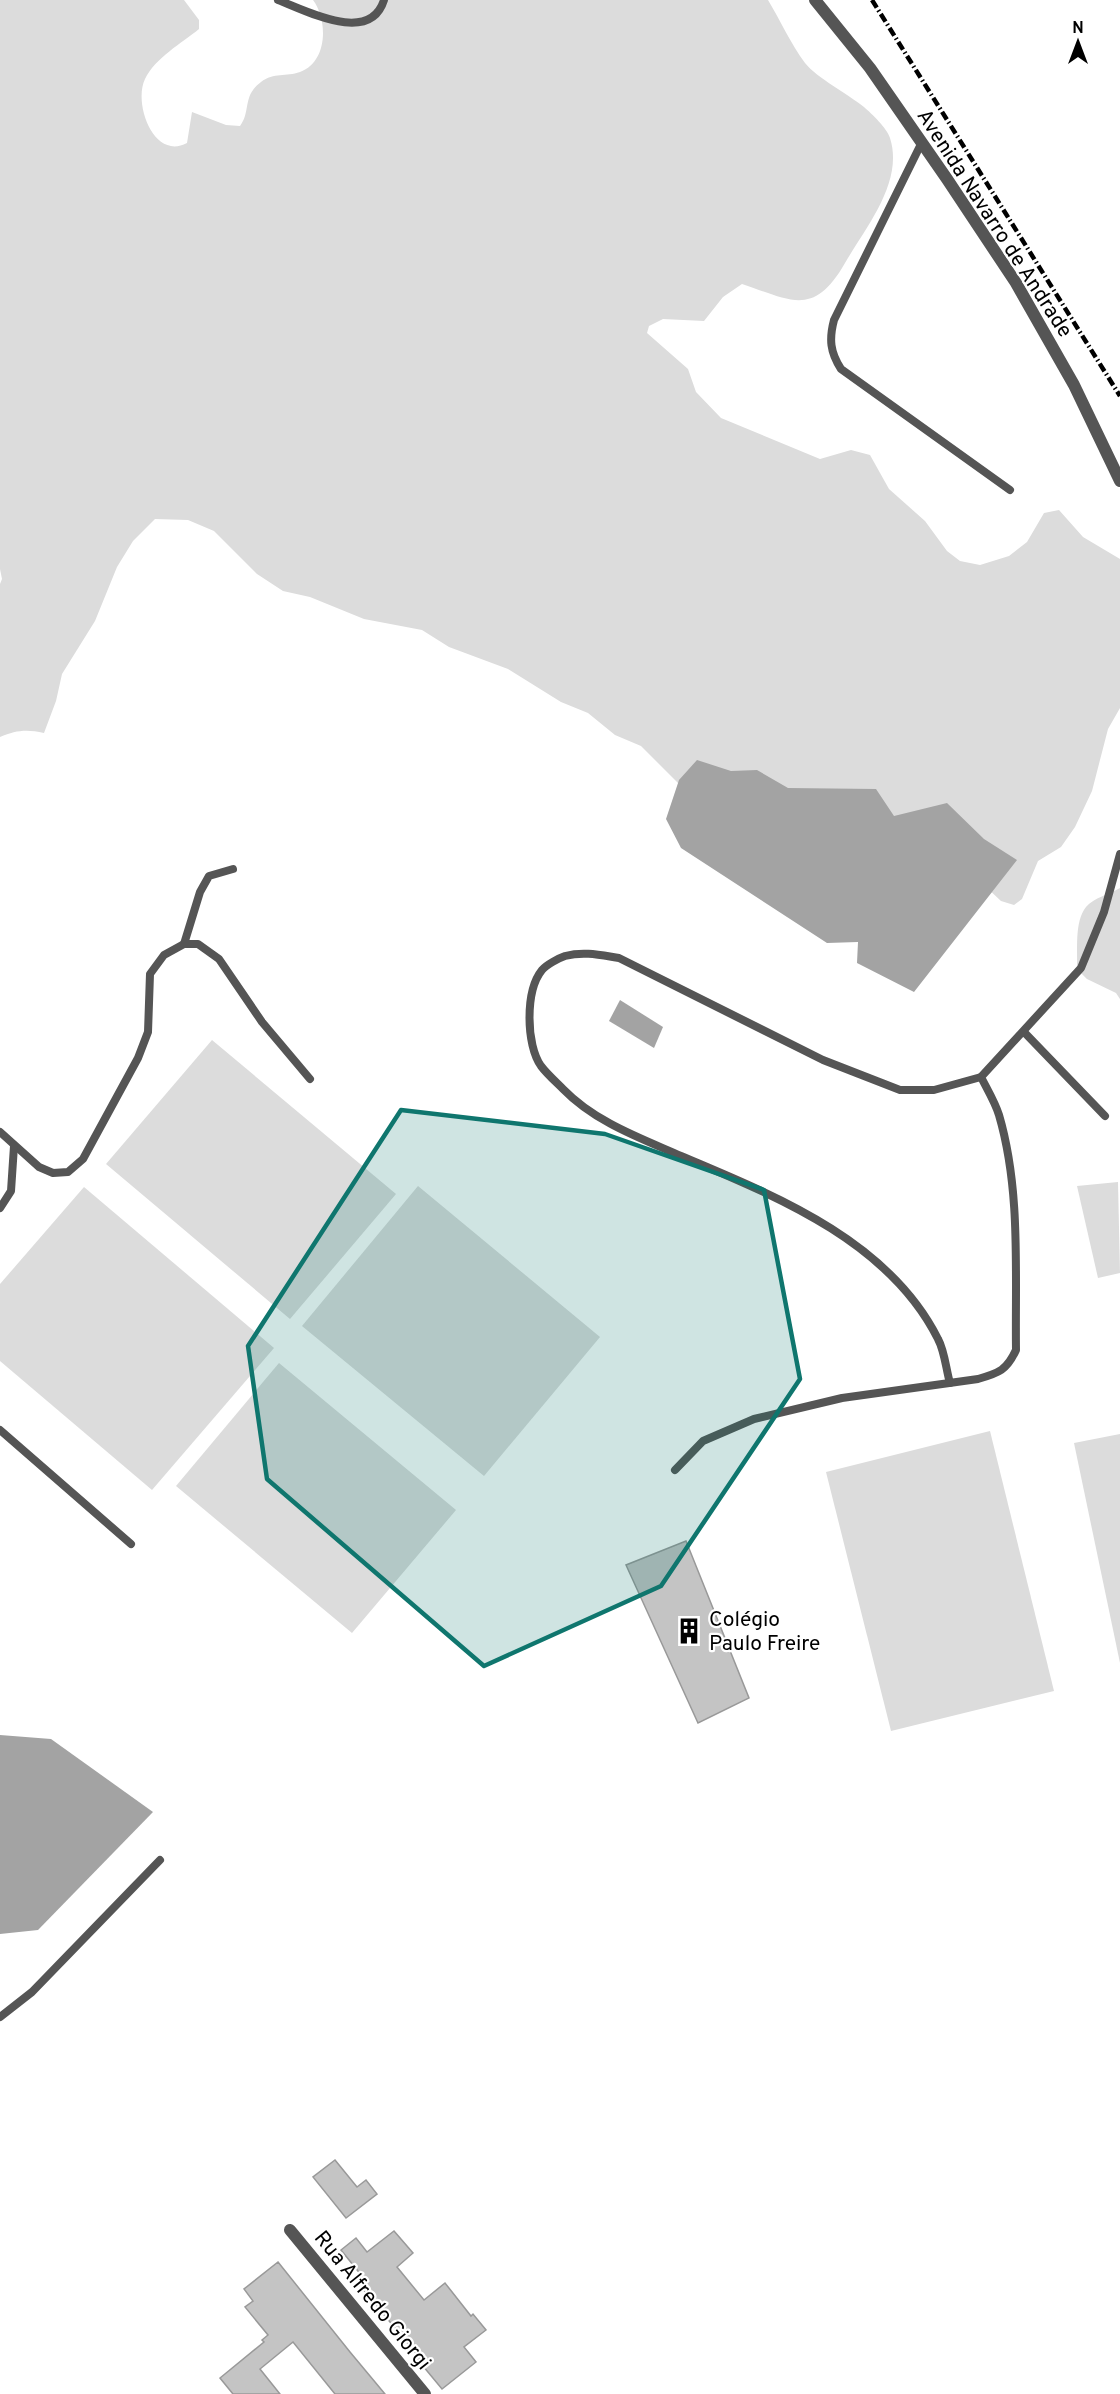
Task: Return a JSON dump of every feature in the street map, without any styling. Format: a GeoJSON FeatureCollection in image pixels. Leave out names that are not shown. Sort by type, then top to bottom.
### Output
{"type":"FeatureCollection","features":[{"type":"Feature","properties":{"kind":"street","name":"Avenida Navarro de Andrade"},"geometry":{"type":"LineString","coordinates":[[815,0],[870,68],[1016,284],[1074,385],[1120,481]]}},
{"type":"Feature","properties":{"kind":"street","name":"Rua Alfredo Giorgi"},"geometry":{"type":"LineString","coordinates":[[290,2230],[425,2394]]}},
{"type":"Feature","properties":{"kind":"lane"},"geometry":{"type":"LineString","coordinates":[[278,0],[336,21],[355,24],[381,9],[384,0]]}},
{"type":"Feature","properties":{"kind":"lane"},"geometry":{"type":"LineString","coordinates":[[922,142],[834,320],[830,338],[831,349],[841,369],[1010,490]]}},
{"type":"Feature","properties":{"kind":"lane"},"geometry":{"type":"LineString","coordinates":[[950,1383],[939,1341],[908,1294],[870,1256],[814,1217],[754,1186],[616,1128],[565,1092],[540,1065],[531,1040],[529,1017],[533,990],[542,970],[563,957],[588,952],[619,958],[823,1060],[900,1089],[934,1090],[981,1077],[1081,968],[1104,912],[1120,854]]}},
{"type":"Feature","properties":{"kind":"lane"},"geometry":{"type":"LineString","coordinates":[[184,944],[200,892],[209,876],[233,869]]}},
{"type":"Feature","properties":{"kind":"lane"},"geometry":{"type":"LineString","coordinates":[[0,1132],[39,1167],[53,1173],[68,1172],[83,1159],[138,1058],[148,1032],[150,974],[164,956],[184,944],[198,944],[219,959],[262,1022],[310,1079]]}},
{"type":"Feature","properties":{"kind":"lane"},"geometry":{"type":"LineString","coordinates":[[1024,1032],[1106,1116]]}},
{"type":"Feature","properties":{"kind":"lane"},"geometry":{"type":"LineString","coordinates":[[675,1470],[703,1441],[754,1419],[842,1398],[998,1374],[1011,1361],[1016,1350],[1011,1167],[998,1113],[981,1077]]}},
{"type":"Feature","properties":{"kind":"lane"},"geometry":{"type":"LineString","coordinates":[[0,1208],[11,1191],[14,1146]]}},
{"type":"Feature","properties":{"kind":"lane"},"geometry":{"type":"LineString","coordinates":[[0,1430],[131,1544]]}},
{"type":"Feature","properties":{"kind":"lane"},"geometry":{"type":"LineString","coordinates":[[0,2017],[32,1992],[160,1860]]}},
{"type":"Feature","properties":{"kind":"highlighted area"},"geometry":{"type":"Polygon","coordinates":[[[401,1110],[605,1134],[764,1190],[800,1379],[661,1586],[484,1666],[267,1479],[248,1346],[401,1110]]]}},
{"type":"Feature","properties":{"kind":"shaded area"},"geometry":{"type":"Polygon","coordinates":[[[0,0],[184,0],[199,20],[199,29],[155,64],[145,79],[142,90],[144,115],[149,127],[165,144],[175,146],[187,143],[192,112],[226,125],[240,126],[255,87],[271,77],[300,72],[309,67],[316,59],[323,40],[321,18],[313,0],[768,0],[790,40],[810,69],[864,107],[886,130],[893,155],[892,171],[881,204],[834,280],[812,298],[788,299],[742,284],[723,297],[704,321],[663,319],[649,326],[647,333],[688,369],[696,392],[721,418],[820,459],[851,450],[870,455],[889,489],[925,521],[947,551],[960,561],[980,565],[1009,556],[1027,542],[1044,513],[1059,510],[1083,537],[1120,559],[1120,708],[1108,729],[1092,791],[1075,827],[1061,847],[1038,861],[1022,899],[1014,905],[1001,901],[969,871],[685,790],[641,746],[615,735],[588,713],[561,702],[508,669],[449,647],[422,630],[364,619],[310,597],[283,591],[257,574],[214,531],[188,520],[155,519],[133,541],[117,567],[95,621],[62,674],[56,701],[44,733],[22,731],[0,737],[0,584],[2,579],[0,569],[0,0]]]}},
{"type":"Feature","properties":{"kind":"shaded area"},"geometry":{"type":"Polygon","coordinates":[[[697,760],[731,771],[757,770],[788,788],[876,789],[894,816],[947,803],[984,839],[1017,860],[914,992],[857,963],[858,942],[827,943],[681,848],[666,819],[679,780],[697,760]]]}},
{"type":"Feature","properties":{"kind":"shaded area"},"geometry":{"type":"Polygon","coordinates":[[[1120,888],[1120,999],[1116,993],[1087,979],[1077,969],[1077,945],[1078,928],[1086,907],[1093,901],[1120,888]]]}},
{"type":"Feature","properties":{"kind":"shaded area"},"geometry":{"type":"Polygon","coordinates":[[[620,1000],[663,1027],[654,1048],[609,1021],[620,1000]]]}},
{"type":"Feature","properties":{"kind":"shaded area"},"geometry":{"type":"Polygon","coordinates":[[[212,1040],[396,1194],[290,1319],[106,1164],[212,1040]]]}},
{"type":"Feature","properties":{"kind":"shaded area"},"geometry":{"type":"Polygon","coordinates":[[[1118,1182],[1120,1273],[1098,1278],[1077,1186],[1118,1182]]]}},
{"type":"Feature","properties":{"kind":"shaded area"},"geometry":{"type":"Polygon","coordinates":[[[418,1186],[600,1337],[484,1476],[302,1326],[418,1186]]]}},
{"type":"Feature","properties":{"kind":"shaded area"},"geometry":{"type":"Polygon","coordinates":[[[84,1187],[274,1348],[152,1490],[0,1361],[0,1284],[84,1187]]]}},
{"type":"Feature","properties":{"kind":"shaded area"},"geometry":{"type":"Polygon","coordinates":[[[279,1363],[456,1510],[352,1633],[176,1486],[279,1363]]]}},
{"type":"Feature","properties":{"kind":"shaded area"},"geometry":{"type":"Polygon","coordinates":[[[990,1431],[1054,1691],[891,1731],[826,1472],[990,1431]]]}},
{"type":"Feature","properties":{"kind":"shaded area"},"geometry":{"type":"Polygon","coordinates":[[[1120,1434],[1120,1663],[1074,1443],[1120,1434]]]}},
{"type":"Feature","properties":{"kind":"shaded area"},"geometry":{"type":"Polygon","coordinates":[[[0,1735],[51,1739],[153,1812],[38,1930],[0,1934],[0,1735]]]}},
{"type":"Feature","properties":{"kind":"building","name":"Colégio Paulo Freire"},"geometry":{"type":"Polygon","coordinates":[[[686,1541],[749,1698],[698,1723],[626,1565],[686,1541]]]}},
{"type":"Feature","properties":{"kind":"building"},"geometry":{"type":"Polygon","coordinates":[[[335,2160],[357,2187],[366,2180],[377,2194],[346,2218],[313,2177],[335,2160]]]}},
{"type":"Feature","properties":{"kind":"building"},"geometry":{"type":"Polygon","coordinates":[[[394,2231],[413,2253],[397,2267],[424,2300],[445,2283],[471,2316],[473,2314],[486,2330],[464,2347],[476,2362],[442,2389],[418,2360],[420,2358],[360,2286],[366,2281],[341,2250],[356,2238],[367,2252],[394,2231]]]}},
{"type":"Feature","properties":{"kind":"building"},"geometry":{"type":"Polygon","coordinates":[[[278,2262],[385,2394],[335,2394],[293,2342],[260,2369],[280,2394],[233,2394],[220,2378],[264,2342],[262,2340],[268,2335],[245,2307],[253,2301],[244,2289],[278,2262]]]}},
{"type":"Feature","properties":{"kind":"railway"},"geometry":{"type":"LineString","coordinates":[[872,0],[1120,396]]}},
{"type":"Feature","properties":{"kind":"place","name":"Colégio Paulo Freire"},"geometry":{"type":"Point","coordinates":[689,1631]}}]}
